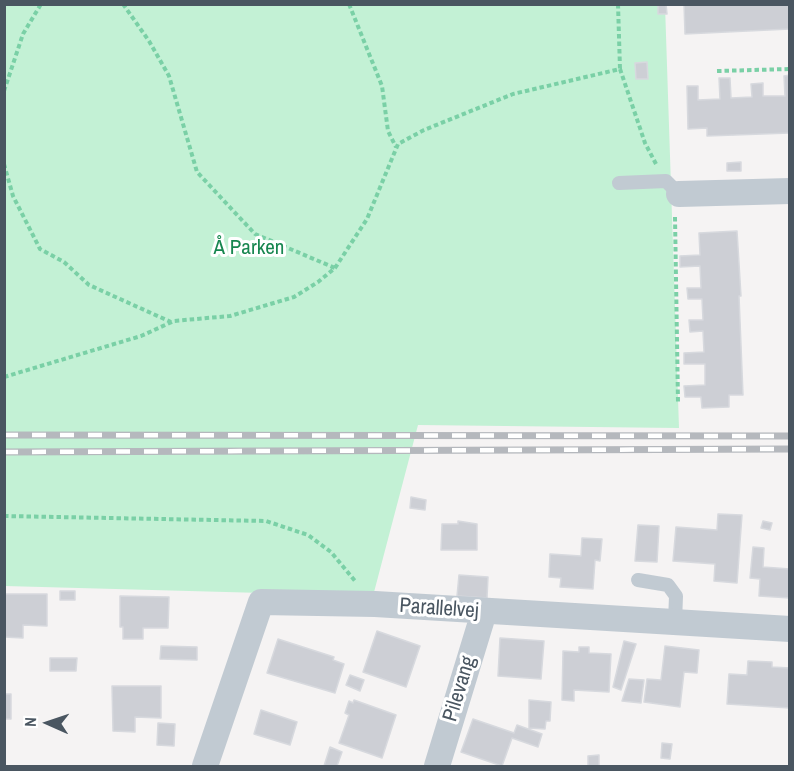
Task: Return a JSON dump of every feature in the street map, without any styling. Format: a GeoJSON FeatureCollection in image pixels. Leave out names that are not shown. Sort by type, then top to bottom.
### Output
{"type":"FeatureCollection","features":[{"type":"Feature","properties":{"kind":"street"},"geometry":{"type":"LineString","coordinates":[[672,187],[789,191]]}},
{"type":"Feature","properties":{"kind":"street","name":"Parallelvej"},"geometry":{"type":"LineString","coordinates":[[206,766],[261,602],[375,604],[789,628]]}},
{"type":"Feature","properties":{"kind":"street","name":"Pilevang"},"geometry":{"type":"LineString","coordinates":[[437,766],[484,612]]}},
{"type":"Feature","properties":{"kind":"lane"},"geometry":{"type":"LineString","coordinates":[[619,183],[672,187]]}},
{"type":"Feature","properties":{"kind":"lane"},"geometry":{"type":"LineString","coordinates":[[638,580],[668,585],[676,596],[675,622]]}},
{"type":"Feature","properties":{"kind":"path"},"geometry":{"type":"LineString","coordinates":[[4,91],[23,34],[41,4]]}},
{"type":"Feature","properties":{"kind":"path"},"geometry":{"type":"LineString","coordinates":[[123,4],[149,40],[169,76],[197,172],[223,204],[255,234],[335,268]]}},
{"type":"Feature","properties":{"kind":"path"},"geometry":{"type":"LineString","coordinates":[[349,4],[382,86],[388,130],[396,147]]}},
{"type":"Feature","properties":{"kind":"path"},"geometry":{"type":"LineString","coordinates":[[618,4],[620,69],[645,143],[672,187],[678,402]]}},
{"type":"Feature","properties":{"kind":"path"},"geometry":{"type":"LineString","coordinates":[[4,377],[141,336],[171,321],[230,316],[294,297],[335,268],[367,219],[396,147],[424,130],[513,94],[620,69]]}},
{"type":"Feature","properties":{"kind":"path"},"geometry":{"type":"LineString","coordinates":[[717,71],[789,69]]}},
{"type":"Feature","properties":{"kind":"path"},"geometry":{"type":"LineString","coordinates":[[4,164],[13,196],[40,249],[64,262],[88,285],[171,321]]}},
{"type":"Feature","properties":{"kind":"path"},"geometry":{"type":"LineString","coordinates":[[4,516],[266,520],[308,535],[331,552],[375,604]]}},
{"type":"Feature","properties":{"kind":"green space","name":"Å Parken"},"geometry":{"type":"Polygon","coordinates":[[[5,5],[665,5],[679,428],[418,425],[373,596],[5,586],[5,5]]]}},
{"type":"Feature","properties":{"kind":"building"},"geometry":{"type":"Polygon","coordinates":[[[658,4],[666,4],[667,14],[658,14],[658,4]]]}},
{"type":"Feature","properties":{"kind":"building"},"geometry":{"type":"Polygon","coordinates":[[[684,4],[790,4],[790,29],[685,34],[684,4]]]}},
{"type":"Feature","properties":{"kind":"building"},"geometry":{"type":"Polygon","coordinates":[[[647,62],[648,79],[636,79],[635,63],[647,62]]]}},
{"type":"Feature","properties":{"kind":"building"},"geometry":{"type":"Polygon","coordinates":[[[790,75],[790,133],[707,136],[707,128],[688,129],[687,86],[698,86],[698,100],[720,99],[719,78],[730,78],[731,98],[752,97],[751,84],[763,83],[763,96],[785,96],[784,76],[790,75]]]}},
{"type":"Feature","properties":{"kind":"building"},"geometry":{"type":"Polygon","coordinates":[[[741,162],[741,171],[727,171],[727,163],[741,162]]]}},
{"type":"Feature","properties":{"kind":"building"},"geometry":{"type":"Polygon","coordinates":[[[737,231],[743,395],[729,395],[729,407],[702,408],[701,397],[685,397],[684,386],[705,385],[705,364],[684,364],[684,353],[704,352],[703,331],[690,332],[689,320],[703,320],[702,299],[688,299],[687,288],[701,288],[700,266],[680,267],[680,256],[700,255],[699,233],[737,231]]]}},
{"type":"Feature","properties":{"kind":"building"},"geometry":{"type":"Polygon","coordinates":[[[411,497],[426,500],[425,510],[410,508],[411,497]]]}},
{"type":"Feature","properties":{"kind":"building"},"geometry":{"type":"Polygon","coordinates":[[[718,514],[742,515],[737,583],[714,581],[715,564],[673,561],[676,527],[717,530],[718,514]]]}},
{"type":"Feature","properties":{"kind":"building"},"geometry":{"type":"Polygon","coordinates":[[[458,521],[477,524],[477,550],[441,550],[442,524],[458,524],[458,521]]]}},
{"type":"Feature","properties":{"kind":"building"},"geometry":{"type":"Polygon","coordinates":[[[763,521],[772,523],[770,530],[761,528],[763,521]]]}},
{"type":"Feature","properties":{"kind":"building"},"geometry":{"type":"Polygon","coordinates":[[[638,525],[659,526],[657,562],[635,561],[638,525]]]}},
{"type":"Feature","properties":{"kind":"building"},"geometry":{"type":"Polygon","coordinates":[[[582,538],[602,539],[600,561],[595,560],[593,589],[560,587],[561,578],[549,577],[550,554],[581,556],[582,538]]]}},
{"type":"Feature","properties":{"kind":"building"},"geometry":{"type":"Polygon","coordinates":[[[753,547],[764,548],[763,567],[790,569],[790,598],[759,596],[760,579],[750,578],[753,547]]]}},
{"type":"Feature","properties":{"kind":"building"},"geometry":{"type":"Polygon","coordinates":[[[459,575],[488,577],[487,598],[457,596],[459,575]]]}},
{"type":"Feature","properties":{"kind":"building"},"geometry":{"type":"Polygon","coordinates":[[[60,591],[75,591],[75,600],[60,600],[60,591]]]}},
{"type":"Feature","properties":{"kind":"building"},"geometry":{"type":"Polygon","coordinates":[[[4,594],[47,594],[47,626],[23,625],[23,638],[4,637],[4,594]]]}},
{"type":"Feature","properties":{"kind":"building"},"geometry":{"type":"Polygon","coordinates":[[[120,596],[169,597],[168,628],[143,628],[143,639],[123,639],[123,627],[120,627],[120,596]]]}},
{"type":"Feature","properties":{"kind":"building"},"geometry":{"type":"Polygon","coordinates":[[[377,631],[420,646],[406,687],[363,672],[377,631]]]}},
{"type":"Feature","properties":{"kind":"building"},"geometry":{"type":"Polygon","coordinates":[[[500,638],[544,641],[541,679],[498,676],[500,638]]]}},
{"type":"Feature","properties":{"kind":"building"},"geometry":{"type":"Polygon","coordinates":[[[278,639],[334,657],[333,660],[344,664],[335,693],[267,673],[278,639]]]}},
{"type":"Feature","properties":{"kind":"building"},"geometry":{"type":"Polygon","coordinates":[[[624,641],[636,644],[621,690],[613,687],[624,641]]]}},
{"type":"Feature","properties":{"kind":"building"},"geometry":{"type":"Polygon","coordinates":[[[161,646],[197,647],[197,660],[160,659],[161,646]]]}},
{"type":"Feature","properties":{"kind":"building"},"geometry":{"type":"Polygon","coordinates":[[[665,646],[699,650],[697,673],[684,672],[680,707],[644,702],[647,679],[661,680],[665,646]]]}},
{"type":"Feature","properties":{"kind":"building"},"geometry":{"type":"Polygon","coordinates":[[[579,647],[589,647],[589,653],[611,654],[609,692],[574,690],[574,701],[562,700],[563,651],[579,652],[579,647]]]}},
{"type":"Feature","properties":{"kind":"building"},"geometry":{"type":"Polygon","coordinates":[[[50,658],[77,658],[76,671],[50,671],[50,658]]]}},
{"type":"Feature","properties":{"kind":"building"},"geometry":{"type":"Polygon","coordinates":[[[748,661],[772,662],[772,667],[790,668],[790,708],[727,704],[729,674],[747,675],[748,661]]]}},
{"type":"Feature","properties":{"kind":"building"},"geometry":{"type":"Polygon","coordinates":[[[350,675],[364,680],[360,691],[346,685],[350,675]]]}},
{"type":"Feature","properties":{"kind":"building"},"geometry":{"type":"Polygon","coordinates":[[[629,679],[644,680],[641,703],[622,701],[629,679]]]}},
{"type":"Feature","properties":{"kind":"building"},"geometry":{"type":"Polygon","coordinates":[[[112,686],[161,686],[161,718],[135,717],[135,732],[113,731],[112,686]]]}},
{"type":"Feature","properties":{"kind":"building"},"geometry":{"type":"Polygon","coordinates":[[[4,694],[11,694],[11,719],[4,719],[4,694]]]}},
{"type":"Feature","properties":{"kind":"building"},"geometry":{"type":"Polygon","coordinates":[[[354,700],[396,715],[382,758],[339,743],[349,715],[345,713],[349,701],[353,703],[354,700]]]}},
{"type":"Feature","properties":{"kind":"building"},"geometry":{"type":"Polygon","coordinates":[[[529,700],[551,702],[550,721],[546,721],[545,729],[529,728],[529,700]]]}},
{"type":"Feature","properties":{"kind":"building"},"geometry":{"type":"Polygon","coordinates":[[[261,710],[297,722],[290,745],[254,734],[261,710]]]}},
{"type":"Feature","properties":{"kind":"building"},"geometry":{"type":"Polygon","coordinates":[[[473,719],[514,733],[517,725],[542,734],[538,747],[512,738],[502,766],[461,752],[473,719]]]}},
{"type":"Feature","properties":{"kind":"building"},"geometry":{"type":"Polygon","coordinates":[[[158,723],[175,724],[174,746],[157,745],[158,723]]]}},
{"type":"Feature","properties":{"kind":"building"},"geometry":{"type":"Polygon","coordinates":[[[662,743],[672,744],[670,759],[661,758],[662,743]]]}},
{"type":"Feature","properties":{"kind":"building"},"geometry":{"type":"Polygon","coordinates":[[[330,747],[342,752],[337,766],[324,766],[330,747]]]}},
{"type":"Feature","properties":{"kind":"building"},"geometry":{"type":"Polygon","coordinates":[[[599,755],[599,766],[588,766],[588,756],[599,755]]]}},
{"type":"Feature","properties":{"kind":"railway"},"geometry":{"type":"LineString","coordinates":[[4,435],[790,436]]}},
{"type":"Feature","properties":{"kind":"railway"},"geometry":{"type":"LineString","coordinates":[[4,452],[790,449]]}}]}
